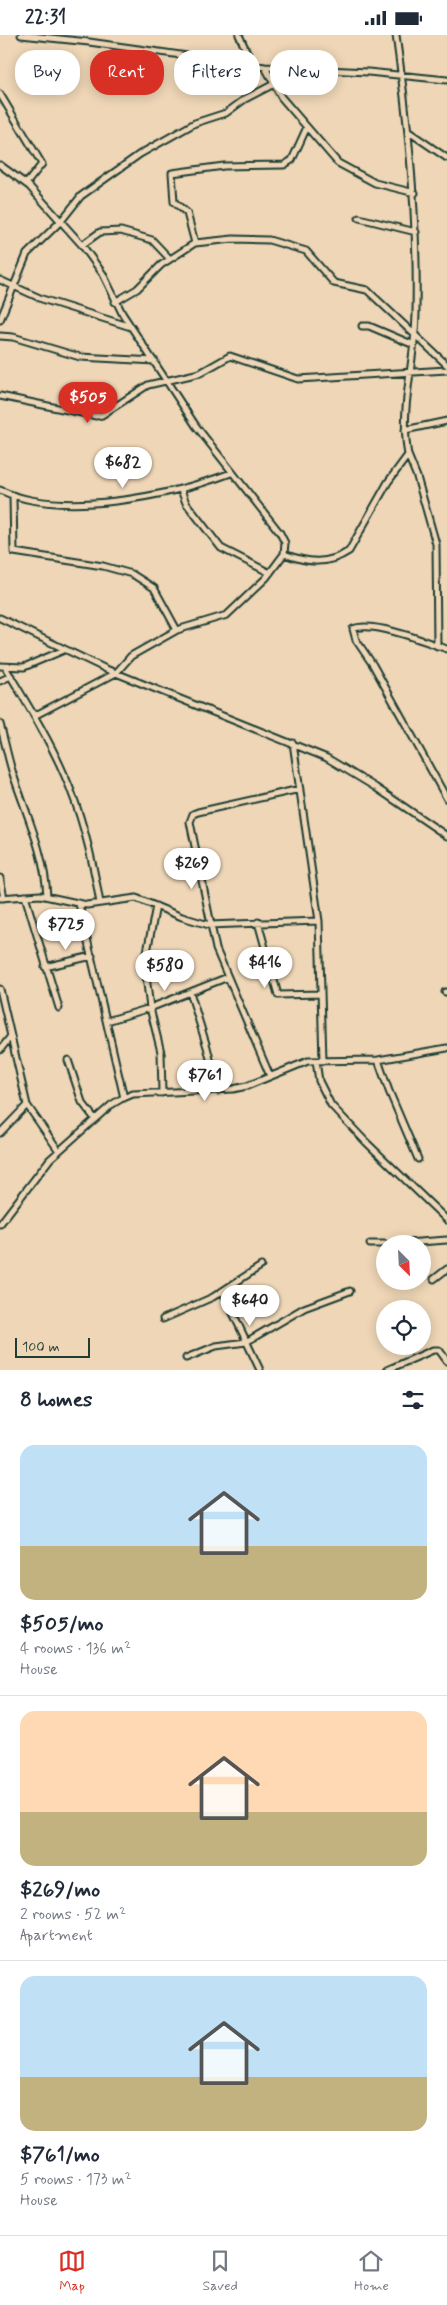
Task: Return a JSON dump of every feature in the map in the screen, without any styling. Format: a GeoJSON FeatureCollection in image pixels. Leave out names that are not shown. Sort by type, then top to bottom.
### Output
{"type":"FeatureCollection","features":[{"type":"Feature","properties":{"kind":"street"},"geometry":{"type":"LineString","coordinates":[[21,35],[174,54]]}},
{"type":"Feature","properties":{"kind":"street"},"geometry":{"type":"LineString","coordinates":[[239,35],[246,50]]}},
{"type":"Feature","properties":{"kind":"street"},"geometry":{"type":"LineString","coordinates":[[396,35],[409,132],[415,193],[416,232],[416,336],[410,374],[405,430],[408,455],[417,477],[436,545],[436,646]]}},
{"type":"Feature","properties":{"kind":"street"},"geometry":{"type":"LineString","coordinates":[[260,66],[316,68],[447,80]]}},
{"type":"Feature","properties":{"kind":"street"},"geometry":{"type":"LineString","coordinates":[[265,67],[270,76]]}},
{"type":"Feature","properties":{"kind":"street"},"geometry":{"type":"LineString","coordinates":[[0,320],[27,253],[62,220],[81,196],[140,153],[195,123],[226,113],[245,99],[270,86]]}},
{"type":"Feature","properties":{"kind":"street"},"geometry":{"type":"LineString","coordinates":[[0,94],[42,164],[26,184]]}},
{"type":"Feature","properties":{"kind":"street"},"geometry":{"type":"LineString","coordinates":[[282,95],[338,163],[376,183],[415,193]]}},
{"type":"Feature","properties":{"kind":"street"},"geometry":{"type":"LineString","coordinates":[[194,243],[187,213],[174,202],[172,173],[224,166],[284,165],[292,160],[307,127]]}},
{"type":"Feature","properties":{"kind":"street"},"geometry":{"type":"LineString","coordinates":[[409,132],[447,158]]}},
{"type":"Feature","properties":{"kind":"street"},"geometry":{"type":"LineString","coordinates":[[0,165],[26,184],[62,220],[82,245],[103,274],[115,301],[196,426],[280,533],[285,543],[284,554],[270,573],[227,615],[177,631],[131,656],[116,673],[34,716]]}},
{"type":"Feature","properties":{"kind":"street"},"geometry":{"type":"LineString","coordinates":[[359,218],[416,232]]}},
{"type":"Feature","properties":{"kind":"street"},"geometry":{"type":"LineString","coordinates":[[82,245],[100,231],[121,231],[152,240],[170,259]]}},
{"type":"Feature","properties":{"kind":"street"},"geometry":{"type":"LineString","coordinates":[[115,301],[138,289],[154,271],[194,243],[233,239],[269,240],[302,248],[334,283],[367,290],[447,365]]}},
{"type":"Feature","properties":{"kind":"street"},"geometry":{"type":"LineString","coordinates":[[0,280],[42,299],[131,327]]}},
{"type":"Feature","properties":{"kind":"street"},"geometry":{"type":"LineString","coordinates":[[362,326],[369,326],[414,345]]}},
{"type":"Feature","properties":{"kind":"street"},"geometry":{"type":"LineString","coordinates":[[0,336],[13,337],[80,357],[155,361]]}},
{"type":"Feature","properties":{"kind":"street"},"geometry":{"type":"LineString","coordinates":[[0,396],[96,416],[107,413],[141,388],[200,373],[230,357],[298,379],[410,374],[447,370]]}},
{"type":"Feature","properties":{"kind":"street"},"geometry":{"type":"LineString","coordinates":[[405,430],[447,421]]}},
{"type":"Feature","properties":{"kind":"street"},"geometry":{"type":"LineString","coordinates":[[284,554],[299,559],[326,562],[338,558],[349,551],[388,482],[408,455]]}},
{"type":"Feature","properties":{"kind":"street"},"geometry":{"type":"LineString","coordinates":[[0,491],[13,497],[32,501],[103,502],[181,490],[231,473]]}},
{"type":"Feature","properties":{"kind":"street"},"geometry":{"type":"LineString","coordinates":[[181,490],[186,503],[221,548],[270,573]]}},
{"type":"Feature","properties":{"kind":"street"},"geometry":{"type":"LineString","coordinates":[[13,497],[14,552],[103,565],[132,574],[154,588],[177,631]]}},
{"type":"Feature","properties":{"kind":"street"},"geometry":{"type":"LineString","coordinates":[[0,618],[116,673],[293,743],[346,769],[447,836]]}},
{"type":"Feature","properties":{"kind":"street"},"geometry":{"type":"LineString","coordinates":[[447,649],[413,637],[365,626],[353,629],[356,640],[373,665],[447,799]]}},
{"type":"Feature","properties":{"kind":"street"},"geometry":{"type":"LineString","coordinates":[[3,667],[24,667],[64,650]]}},
{"type":"Feature","properties":{"kind":"street"},"geometry":{"type":"LineString","coordinates":[[3,667],[11,676],[34,716],[65,776],[74,801],[96,881],[100,903]]}},
{"type":"Feature","properties":{"kind":"street"},"geometry":{"type":"LineString","coordinates":[[0,681],[11,676]]}},
{"type":"Feature","properties":{"kind":"street"},"geometry":{"type":"LineString","coordinates":[[0,724],[8,758],[35,837],[46,882],[47,897]]}},
{"type":"Feature","properties":{"kind":"street"},"geometry":{"type":"LineString","coordinates":[[293,743],[319,921],[323,1061]]}},
{"type":"Feature","properties":{"kind":"street"},"geometry":{"type":"LineString","coordinates":[[270,1076],[216,949],[209,925],[191,833],[190,818],[198,811],[300,789]]}},
{"type":"Feature","properties":{"kind":"street"},"geometry":{"type":"LineString","coordinates":[[0,878],[2,898],[47,897],[79,903],[100,903],[136,898],[209,925],[319,921]]}},
{"type":"Feature","properties":{"kind":"street"},"geometry":{"type":"LineString","coordinates":[[25,896],[59,1008]]}},
{"type":"Feature","properties":{"kind":"street"},"geometry":{"type":"LineString","coordinates":[[79,903],[108,1021],[124,1098]]}},
{"type":"Feature","properties":{"kind":"street"},"geometry":{"type":"LineString","coordinates":[[156,906],[146,957],[146,976],[150,1008],[161,1052],[162,1093]]}},
{"type":"Feature","properties":{"kind":"street"},"geometry":{"type":"LineString","coordinates":[[258,922],[278,995],[321,994]]}},
{"type":"Feature","properties":{"kind":"street"},"geometry":{"type":"LineString","coordinates":[[46,967],[92,956]]}},
{"type":"Feature","properties":{"kind":"street"},"geometry":{"type":"LineString","coordinates":[[108,1021],[150,1008],[228,977]]}},
{"type":"Feature","properties":{"kind":"street"},"geometry":{"type":"LineString","coordinates":[[0,992],[27,1105],[59,1151]]}},
{"type":"Feature","properties":{"kind":"street"},"geometry":{"type":"LineString","coordinates":[[190,992],[218,1091]]}},
{"type":"Feature","properties":{"kind":"street"},"geometry":{"type":"LineString","coordinates":[[0,1050],[11,1036]]}},
{"type":"Feature","properties":{"kind":"street"},"geometry":{"type":"LineString","coordinates":[[0,1224],[35,1176],[59,1151],[95,1119],[124,1098],[133,1095],[218,1091],[247,1086],[300,1063],[316,1061],[378,1061],[447,1048]]}},
{"type":"Feature","properties":{"kind":"street"},"geometry":{"type":"LineString","coordinates":[[68,1059],[82,1102],[95,1119]]}},
{"type":"Feature","properties":{"kind":"street"},"geometry":{"type":"LineString","coordinates":[[316,1061],[319,1081],[331,1105],[366,1142],[447,1220]]}},
{"type":"Feature","properties":{"kind":"street"},"geometry":{"type":"LineString","coordinates":[[378,1061],[418,1159]]}},
{"type":"Feature","properties":{"kind":"street"},"geometry":{"type":"LineString","coordinates":[[0,1133],[27,1105]]}},
{"type":"Feature","properties":{"kind":"street"},"geometry":{"type":"LineString","coordinates":[[431,1241],[447,1240]]}},
{"type":"Feature","properties":{"kind":"street"},"geometry":{"type":"LineString","coordinates":[[370,1244],[376,1244]]}},
{"type":"Feature","properties":{"kind":"street"},"geometry":{"type":"LineString","coordinates":[[163,1319],[223,1291],[262,1266]]}},
{"type":"Feature","properties":{"kind":"street"},"geometry":{"type":"LineString","coordinates":[[434,1279],[447,1269]]}},
{"type":"Feature","properties":{"kind":"street"},"geometry":{"type":"LineString","coordinates":[[223,1291],[260,1370]]}},
{"type":"Feature","properties":{"kind":"street"},"geometry":{"type":"LineString","coordinates":[[186,1358],[216,1346],[246,1342],[304,1308],[350,1291]]}},
{"type":"Feature","properties":{"kind":"street"},"geometry":{"type":"LineString","coordinates":[[387,1370],[433,1350],[439,1350],[447,1361]]}}]}
